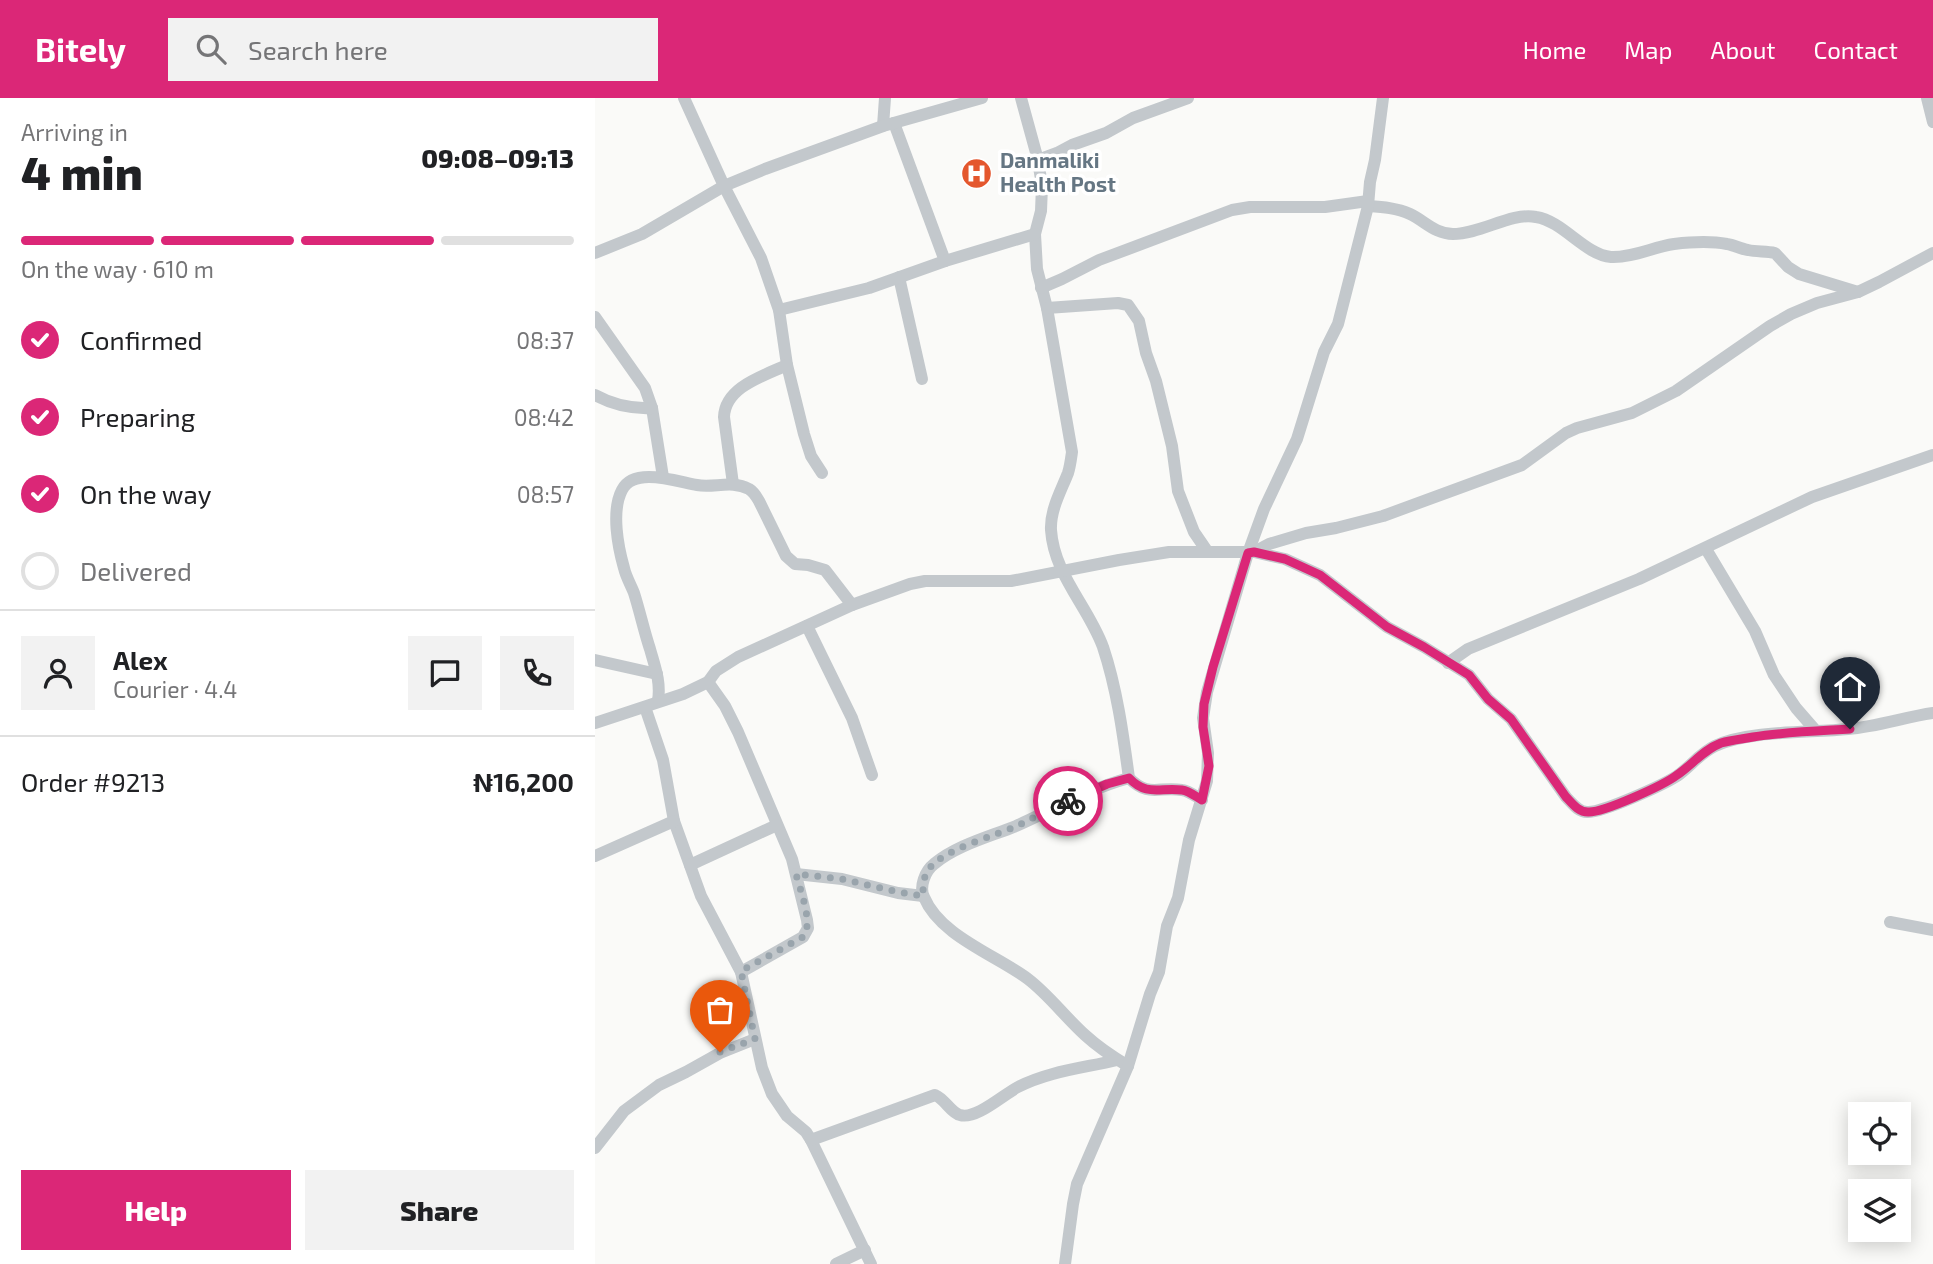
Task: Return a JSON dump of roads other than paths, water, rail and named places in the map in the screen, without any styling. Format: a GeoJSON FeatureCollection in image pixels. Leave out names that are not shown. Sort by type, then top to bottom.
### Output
{"type":"FeatureCollection","features":[{"type":"Feature","properties":{"kind":"street"},"geometry":{"type":"LineString","coordinates":[[684,98],[761,258],[779,310],[787,365],[811,456],[822,473]]}},
{"type":"Feature","properties":{"kind":"street"},"geometry":{"type":"LineString","coordinates":[[885,98],[888,124],[945,261]]}},
{"type":"Feature","properties":{"kind":"street"},"geometry":{"type":"LineString","coordinates":[[595,253],[642,234],[725,186],[765,169],[888,124],[982,98]]}},
{"type":"Feature","properties":{"kind":"street"},"geometry":{"type":"LineString","coordinates":[[1021,98],[1038,160],[1042,186],[1041,211],[1035,234],[1037,269],[1047,308],[1072,452],[1069,470],[1053,512],[1053,544],[1062,571],[1103,647],[1119,709],[1129,778],[1142,789],[1187,791],[1202,800]]}},
{"type":"Feature","properties":{"kind":"street"},"geometry":{"type":"LineString","coordinates":[[1038,160],[1106,133],[1133,118],[1188,98]]}},
{"type":"Feature","properties":{"kind":"street"},"geometry":{"type":"LineString","coordinates":[[1065,1264],[1077,1184],[1159,972],[1167,926],[1178,898],[1189,841],[1209,766],[1203,727],[1204,704],[1213,667],[1264,509],[1297,439],[1324,352],[1338,324],[1368,204],[1383,98]]}},
{"type":"Feature","properties":{"kind":"street"},"geometry":{"type":"LineString","coordinates":[[1927,98],[1933,122]]}},
{"type":"Feature","properties":{"kind":"street"},"geometry":{"type":"LineString","coordinates":[[1041,288],[1099,260],[1232,210],[1250,207],[1368,204],[1408,213],[1441,233],[1476,231],[1513,218],[1537,217],[1608,257],[1672,244],[1728,244],[1748,250],[1775,253],[1787,267],[1799,274],[1858,292]]}},
{"type":"Feature","properties":{"kind":"street"},"geometry":{"type":"LineString","coordinates":[[779,310],[869,288],[945,261],[1035,234]]}},
{"type":"Feature","properties":{"kind":"street"},"geometry":{"type":"LineString","coordinates":[[1251,553],[1269,544],[1306,533],[1383,516],[1522,465],[1566,433],[1632,413],[1675,391],[1791,314],[1817,303],[1858,292],[1933,253]]}},
{"type":"Feature","properties":{"kind":"street"},"geometry":{"type":"LineString","coordinates":[[899,278],[922,379]]}},
{"type":"Feature","properties":{"kind":"street"},"geometry":{"type":"LineString","coordinates":[[1047,308],[1118,303],[1128,305],[1139,321],[1172,446],[1178,491],[1194,532],[1207,551]]}},
{"type":"Feature","properties":{"kind":"street"},"geometry":{"type":"LineString","coordinates":[[595,317],[645,388],[652,408],[663,477]]}},
{"type":"Feature","properties":{"kind":"street"},"geometry":{"type":"LineString","coordinates":[[733,484],[725,406],[734,393],[744,386],[787,365]]}},
{"type":"Feature","properties":{"kind":"street"},"geometry":{"type":"LineString","coordinates":[[595,395],[615,405],[652,408]]}},
{"type":"Feature","properties":{"kind":"street"},"geometry":{"type":"LineString","coordinates":[[1436,655],[1468,649],[1639,579],[1812,497],[1933,455]]}},
{"type":"Feature","properties":{"kind":"street"},"geometry":{"type":"LineString","coordinates":[[658,701],[660,689],[657,674],[633,589],[624,570],[616,524],[617,506],[627,483],[644,477],[663,477],[698,486],[733,484],[748,488],[754,493],[786,556],[795,564],[825,570],[852,605]]}},
{"type":"Feature","properties":{"kind":"street"},"geometry":{"type":"LineString","coordinates":[[1706,549],[1755,631],[1775,675],[1796,708],[1816,731]]}},
{"type":"Feature","properties":{"kind":"street"},"geometry":{"type":"LineString","coordinates":[[595,723],[683,694],[708,682],[716,671],[738,657],[852,605],[910,584],[925,581],[1011,581],[1169,552],[1207,551],[1251,553],[1285,559],[1320,575],[1387,627],[1469,675],[1488,699],[1511,719],[1566,797],[1584,812],[1607,807],[1663,783],[1722,743],[1759,736],[1850,729],[1933,713]]}},
{"type":"Feature","properties":{"kind":"street"},"geometry":{"type":"LineString","coordinates":[[807,626],[852,718],[872,775]]}},
{"type":"Feature","properties":{"kind":"street"},"geometry":{"type":"LineString","coordinates":[[1448,663],[1468,649]]}},
{"type":"Feature","properties":{"kind":"street"},"geometry":{"type":"LineString","coordinates":[[595,660],[657,674]]}},
{"type":"Feature","properties":{"kind":"street"},"geometry":{"type":"LineString","coordinates":[[708,682],[725,706],[738,732],[792,859],[808,928],[803,937],[741,971]]}},
{"type":"Feature","properties":{"kind":"street"},"geometry":{"type":"LineString","coordinates":[[645,707],[663,761],[674,821],[701,896],[741,971],[762,1068],[772,1094],[787,1116],[806,1132],[811,1140],[871,1264]]}},
{"type":"Feature","properties":{"kind":"street"},"geometry":{"type":"LineString","coordinates":[[1123,1063],[1084,1035],[1031,981],[939,920],[923,896],[923,886],[926,873],[935,863],[951,853],[1107,784],[1129,778]]}},
{"type":"Feature","properties":{"kind":"street"},"geometry":{"type":"LineString","coordinates":[[595,856],[674,821]]}},
{"type":"Feature","properties":{"kind":"street"},"geometry":{"type":"LineString","coordinates":[[690,865],[777,825]]}},
{"type":"Feature","properties":{"kind":"street"},"geometry":{"type":"LineString","coordinates":[[796,874],[842,879],[923,896]]}},
{"type":"Feature","properties":{"kind":"street"},"geometry":{"type":"LineString","coordinates":[[1890,922],[1933,930]]}},
{"type":"Feature","properties":{"kind":"street"},"geometry":{"type":"LineString","coordinates":[[595,1149],[624,1111],[659,1085],[720,1052],[755,1039]]}},
{"type":"Feature","properties":{"kind":"street"},"geometry":{"type":"LineString","coordinates":[[811,1140],[935,1095],[958,1114],[976,1113],[1037,1078],[1064,1071],[1123,1063]]}},
{"type":"Feature","properties":{"kind":"street"},"geometry":{"type":"LineString","coordinates":[[836,1264],[865,1250]]}},
{"type":"Feature","properties":{"kind":"place","name":"Danmaliki Health Post"},"geometry":{"type":"Point","coordinates":[977,173]}}]}
